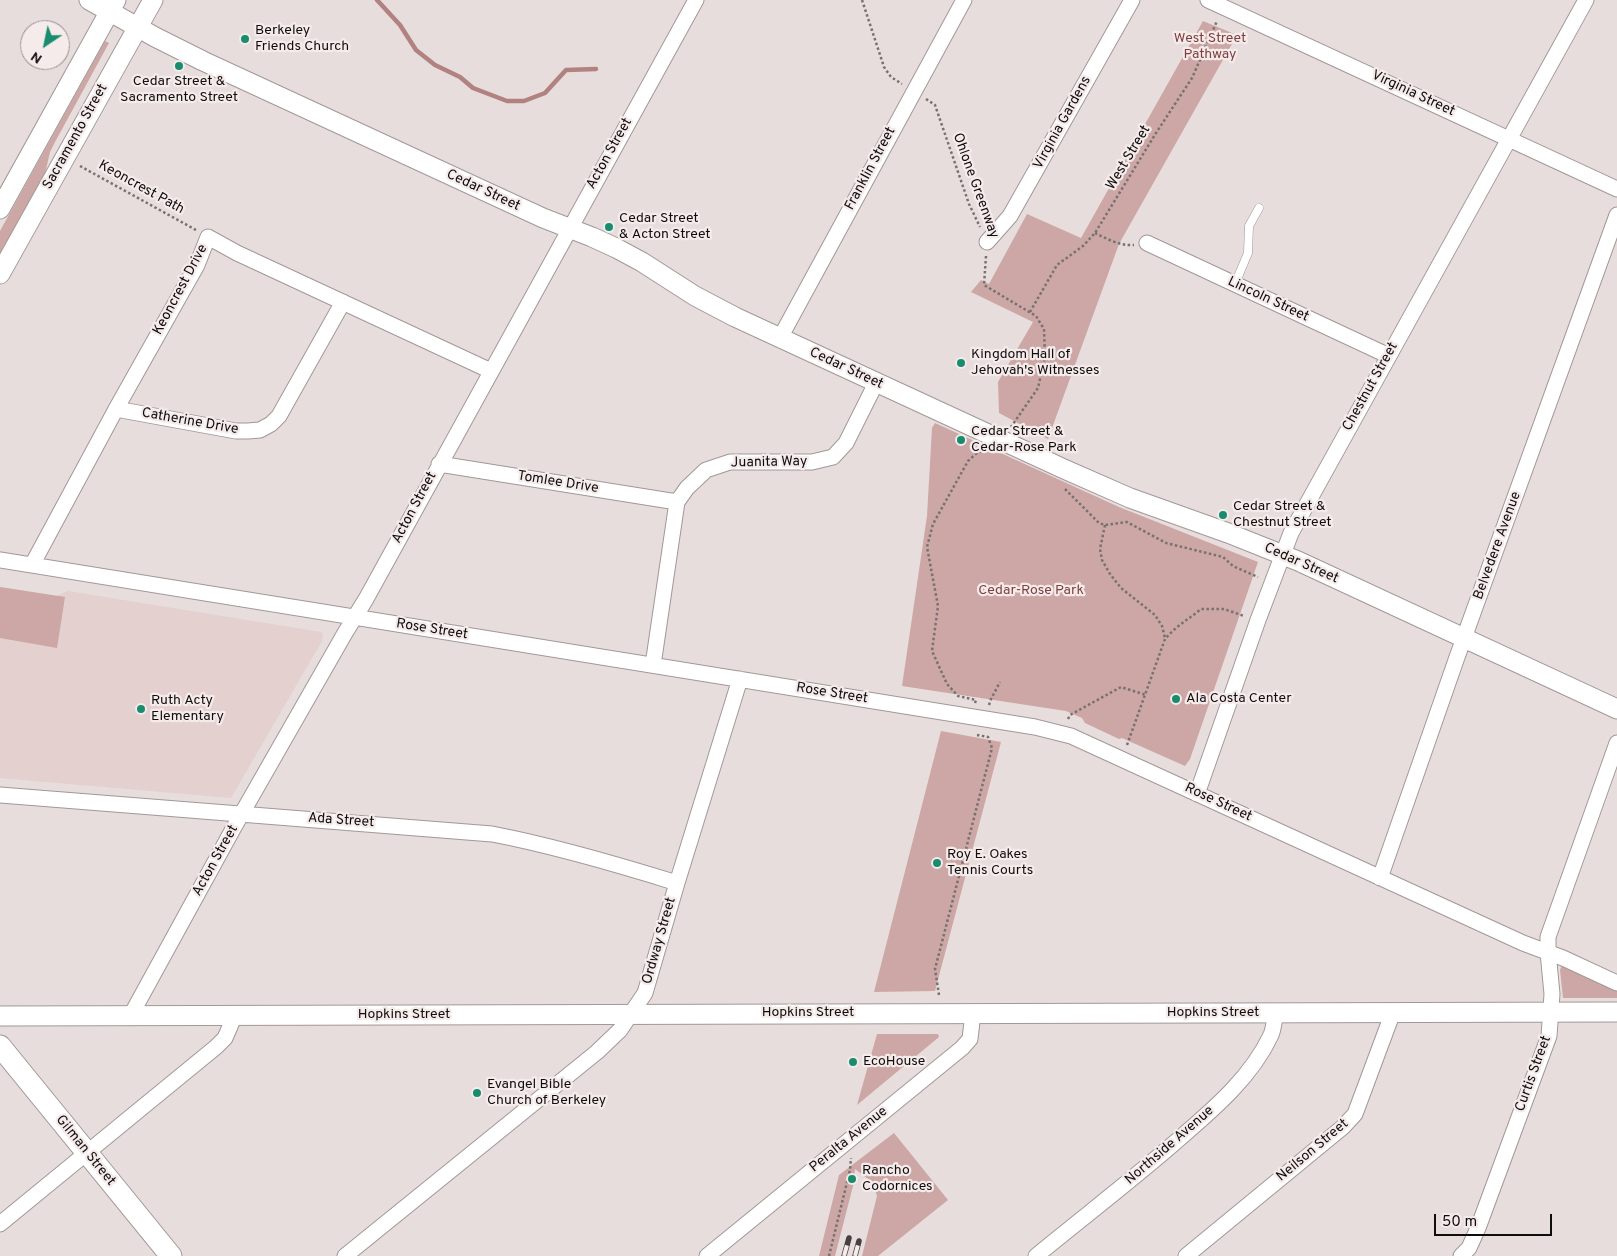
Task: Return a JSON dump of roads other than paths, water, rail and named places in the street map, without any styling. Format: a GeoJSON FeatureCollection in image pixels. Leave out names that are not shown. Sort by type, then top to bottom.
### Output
{"type":"FeatureCollection","features":[{"type":"Feature","properties":{"kind":"main road","name":"Gilman Street"},"geometry":{"type":"LineString","coordinates":[[0,1046],[171,1256]]}},
{"type":"Feature","properties":{"kind":"street","name":"Cedar Street"},"geometry":{"type":"LineString","coordinates":[[90,0],[113,6],[138,27],[203,61],[543,218],[616,248],[642,262],[695,296],[876,383],[1097,484],[1282,555],[1617,709]]}},
{"type":"Feature","properties":{"kind":"street","name":"Sacramento Street"},"geometry":{"type":"LineString","coordinates":[[0,274],[153,0]]}},
{"type":"Feature","properties":{"kind":"street","name":"Acton Street"},"geometry":{"type":"LineString","coordinates":[[131,1015],[242,814],[355,617],[696,0]]}},
{"type":"Feature","properties":{"kind":"street","name":"Franklin Street"},"geometry":{"type":"LineString","coordinates":[[780,338],[964,0]]}},
{"type":"Feature","properties":{"kind":"street","name":"Virginia Gardens"},"geometry":{"type":"LineString","coordinates":[[987,242],[1010,216],[1132,0]]}},
{"type":"Feature","properties":{"kind":"street","name":"Virginia Street"},"geometry":{"type":"LineString","coordinates":[[1208,0],[1617,188]]}},
{"type":"Feature","properties":{"kind":"street","name":"Chestnut Street"},"geometry":{"type":"LineString","coordinates":[[1197,794],[1258,620],[1291,533],[1586,0]]}},
{"type":"Feature","properties":{"kind":"street"},"geometry":{"type":"LineString","coordinates":[[0,209],[113,6]]}},
{"type":"Feature","properties":{"kind":"street","name":"Belvedere Avenue"},"geometry":{"type":"LineString","coordinates":[[1380,878],[1464,638],[1617,215]]}},
{"type":"Feature","properties":{"kind":"street","name":"Keoncrest Drive"},"geometry":{"type":"LineString","coordinates":[[32,565],[197,264],[208,237],[237,253],[491,371]]}},
{"type":"Feature","properties":{"kind":"street","name":"Lincoln Street"},"geometry":{"type":"LineString","coordinates":[[1148,243],[1388,356]]}},
{"type":"Feature","properties":{"kind":"street","name":"Catherine Drive"},"geometry":{"type":"LineString","coordinates":[[116,409],[236,430],[260,430],[271,424],[279,416],[342,302]]}},
{"type":"Feature","properties":{"kind":"street","name":"Juanita Way"},"geometry":{"type":"LineString","coordinates":[[677,502],[687,488],[706,470],[730,462],[812,462],[833,457],[846,443],[876,383]]}},
{"type":"Feature","properties":{"kind":"street","name":"Tomlee Drive"},"geometry":{"type":"LineString","coordinates":[[439,464],[677,502]]}},
{"type":"Feature","properties":{"kind":"street"},"geometry":{"type":"LineString","coordinates":[[653,665],[677,502]]}},
{"type":"Feature","properties":{"kind":"street","name":"Rose Street"},"geometry":{"type":"LineString","coordinates":[[0,560],[987,719],[1062,733],[1523,943],[1563,958],[1617,983]]}},
{"type":"Feature","properties":{"kind":"street","name":"Ordway Street"},"geometry":{"type":"LineString","coordinates":[[346,1256],[597,1052],[620,1030],[632,1014],[645,993],[677,882],[740,679]]}},
{"type":"Feature","properties":{"kind":"street","name":"Curtis Street"},"geometry":{"type":"LineString","coordinates":[[1461,1256],[1469,1248],[1478,1228],[1549,1036],[1552,994],[1548,952],[1551,929],[1617,743]]}},
{"type":"Feature","properties":{"kind":"street","name":"Ada Street"},"geometry":{"type":"LineString","coordinates":[[0,795],[492,834],[540,843],[677,882]]}},
{"type":"Feature","properties":{"kind":"street","name":"Northside Avenue"},"geometry":{"type":"LineString","coordinates":[[1036,1256],[1143,1170],[1215,1108],[1261,1053],[1272,1031],[1276,1012]]}},
{"type":"Feature","properties":{"kind":"street","name":"Neilson Street"},"geometry":{"type":"LineString","coordinates":[[1186,1256],[1343,1127],[1355,1114],[1393,1012]]}},
{"type":"Feature","properties":{"kind":"street","name":"Hopkins Street"},"geometry":{"type":"LineString","coordinates":[[0,1016],[1617,1012]]}},
{"type":"Feature","properties":{"kind":"street","name":"Peralta Avenue"},"geometry":{"type":"LineString","coordinates":[[706,1256],[962,1048],[970,1038],[973,1013]]}},
{"type":"Feature","properties":{"kind":"street"},"geometry":{"type":"LineString","coordinates":[[0,1224],[216,1047],[225,1038],[235,1015]]}},
{"type":"Feature","properties":{"kind":"lane"},"geometry":{"type":"LineString","coordinates":[[1235,284],[1248,253],[1249,226],[1259,208]]}},
{"type":"Feature","properties":{"kind":"waterway"},"geometry":{"type":"LineString","coordinates":[[377,0],[400,25],[416,50],[435,65],[460,77],[473,88],[507,101],[524,101],[545,93],[566,70],[596,69]]}},
{"type":"Feature","properties":{"kind":"railway"},"geometry":{"type":"LineString","coordinates":[[844,1256],[849,1238]]}},
{"type":"Feature","properties":{"kind":"railway"},"geometry":{"type":"LineString","coordinates":[[855,1256],[859,1241]]}},
{"type":"Feature","properties":{"kind":"place","name":"Berkeley Friends Church"},"geometry":{"type":"Point","coordinates":[245,39]}},
{"type":"Feature","properties":{"kind":"place","name":"Cedar Street & Sacramento Street"},"geometry":{"type":"Point","coordinates":[179,66]}},
{"type":"Feature","properties":{"kind":"place","name":"Cedar Street & Acton Street"},"geometry":{"type":"Point","coordinates":[609,227]}},
{"type":"Feature","properties":{"kind":"place","name":"Kingdom Hall of Jehovah's Witnesses"},"geometry":{"type":"Point","coordinates":[961,363]}},
{"type":"Feature","properties":{"kind":"place","name":"Cedar Street & Cedar-Rose Park"},"geometry":{"type":"Point","coordinates":[961,440]}},
{"type":"Feature","properties":{"kind":"place","name":"Cedar Street & Chestnut Street"},"geometry":{"type":"Point","coordinates":[1223,515]}},
{"type":"Feature","properties":{"kind":"place","name":"Ala Costa Center"},"geometry":{"type":"Point","coordinates":[1176,699]}},
{"type":"Feature","properties":{"kind":"place","name":"Ruth Acty Elementary"},"geometry":{"type":"Point","coordinates":[141,709]}},
{"type":"Feature","properties":{"kind":"place","name":"Roy E. Oakes Tennis Courts"},"geometry":{"type":"Point","coordinates":[937,863]}},
{"type":"Feature","properties":{"kind":"place","name":"EcoHouse"},"geometry":{"type":"Point","coordinates":[853,1062]}},
{"type":"Feature","properties":{"kind":"place","name":"Evangel Bible Church of Berkeley"},"geometry":{"type":"Point","coordinates":[477,1093]}},
{"type":"Feature","properties":{"kind":"place","name":"Rancho Codornices"},"geometry":{"type":"Point","coordinates":[852,1179]}},
{"type":"Feature","properties":{"kind":"park label","name":"West Street Pathway"},"geometry":{"type":"Point","coordinates":[1210,48]}},
{"type":"Feature","properties":{"kind":"park label","name":"Cedar-Rose Park"},"geometry":{"type":"Point","coordinates":[1031,591]}}]}
